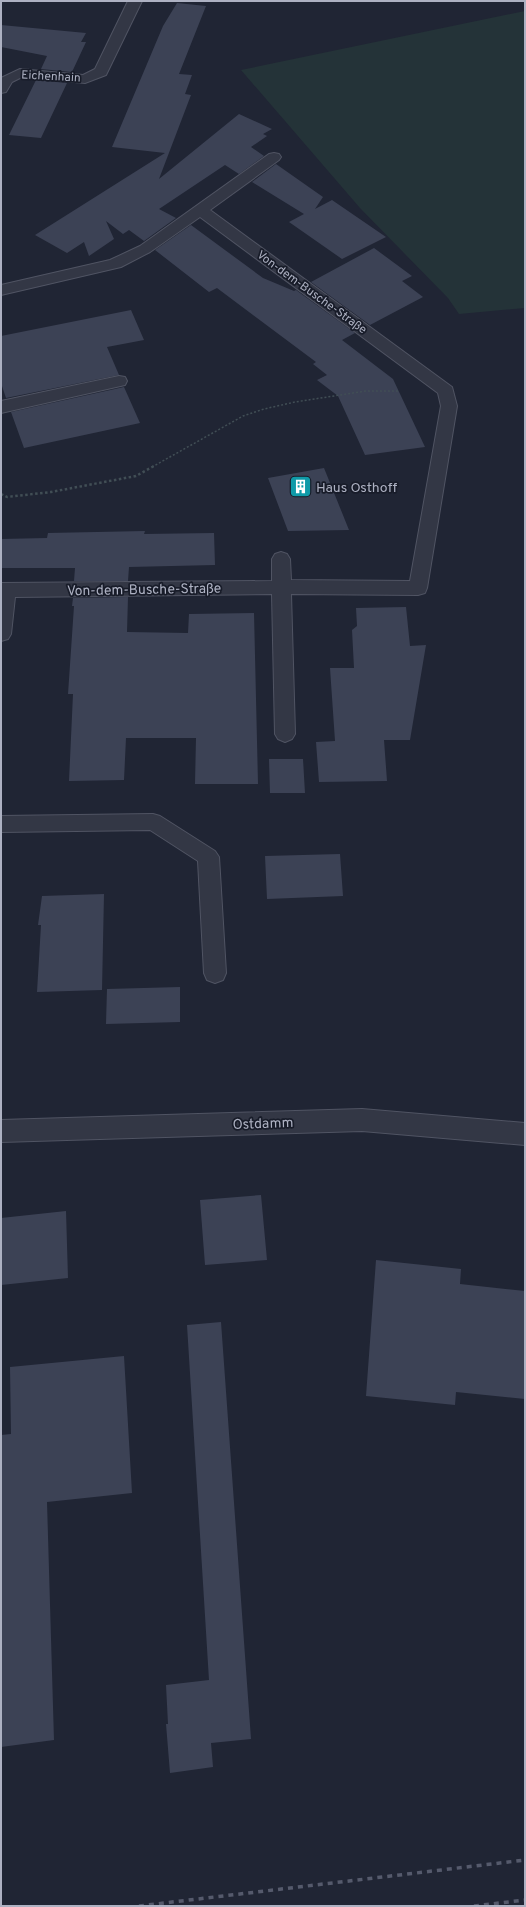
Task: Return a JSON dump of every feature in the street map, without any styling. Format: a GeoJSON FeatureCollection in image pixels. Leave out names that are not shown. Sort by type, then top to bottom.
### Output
{"type":"FeatureCollection","features":[{"type":"Feature","properties":{"kind":"street","name":"Eichenhain"},"geometry":{"type":"LineString","coordinates":[[1,90],[7,79],[20,73],[85,79],[101,72],[135,1]]}},
{"type":"Feature","properties":{"kind":"street"},"geometry":{"type":"LineString","coordinates":[[1,68],[20,73]]}},
{"type":"Feature","properties":{"kind":"street"},"geometry":{"type":"LineString","coordinates":[[1,290],[115,264],[145,249],[274,157]]}},
{"type":"Feature","properties":{"kind":"street","name":"Von-dem-Busche-Straße"},"geometry":{"type":"LineString","coordinates":[[1,634],[4,590],[290,587],[418,588],[449,406],[446,391],[200,210]]}},
{"type":"Feature","properties":{"kind":"street"},"geometry":{"type":"LineString","coordinates":[[1,407],[119,381]]}},
{"type":"Feature","properties":{"kind":"street"},"geometry":{"type":"LineString","coordinates":[[281,559],[290,587],[285,734]]}},
{"type":"Feature","properties":{"kind":"street"},"geometry":{"type":"LineString","coordinates":[[1,824],[153,822],[208,857],[215,973]]}},
{"type":"Feature","properties":{"kind":"street","name":"Ostdamm"},"geometry":{"type":"LineString","coordinates":[[1,1131],[362,1120],[525,1134]]}},
{"type":"Feature","properties":{"kind":"path"},"geometry":{"type":"LineString","coordinates":[[1,494],[7,497],[51,492],[136,476],[196,444],[243,416],[272,407],[366,391],[446,391]]}},
{"type":"Feature","properties":{"kind":"shaded area"},"geometry":{"type":"Polygon","coordinates":[[[525,11],[525,308],[459,314],[448,298],[360,208],[241,70],[525,11]]]}},
{"type":"Feature","properties":{"kind":"building"},"geometry":{"type":"Polygon","coordinates":[[[177,3],[206,6],[179,74],[192,75],[185,94],[191,95],[159,179],[239,114],[272,129],[263,134],[267,136],[251,147],[264,156],[239,174],[225,165],[159,209],[176,218],[144,241],[129,230],[123,234],[106,221],[114,239],[89,256],[84,242],[67,253],[35,235],[165,153],[112,147],[163,26],[177,3]]]}},
{"type":"Feature","properties":{"kind":"building"},"geometry":{"type":"Polygon","coordinates":[[[1,25],[86,33],[81,42],[86,42],[72,72],[41,69],[47,56],[1,47],[1,25]]]}},
{"type":"Feature","properties":{"kind":"building"},"geometry":{"type":"Polygon","coordinates":[[[36,80],[67,83],[41,138],[9,135],[36,80]]]}},
{"type":"Feature","properties":{"kind":"building"},"geometry":{"type":"Polygon","coordinates":[[[276,164],[323,197],[315,209],[332,200],[386,237],[342,259],[289,222],[304,214],[252,182],[276,164]]]}},
{"type":"Feature","properties":{"kind":"building"},"geometry":{"type":"Polygon","coordinates":[[[191,225],[263,278],[294,291],[296,290],[355,333],[342,340],[393,379],[425,447],[365,455],[338,396],[317,380],[327,375],[313,364],[316,362],[217,288],[209,292],[155,250],[191,225]]]}},
{"type":"Feature","properties":{"kind":"building"},"geometry":{"type":"Polygon","coordinates":[[[374,248],[412,276],[402,281],[423,297],[370,325],[311,282],[374,248]]]}},
{"type":"Feature","properties":{"kind":"building"},"geometry":{"type":"Polygon","coordinates":[[[131,310],[144,340],[107,347],[119,375],[6,398],[1,383],[1,336],[131,310]]]}},
{"type":"Feature","properties":{"kind":"building"},"geometry":{"type":"Polygon","coordinates":[[[124,387],[140,423],[24,448],[11,412],[124,387]]]}},
{"type":"Feature","properties":{"kind":"building"},"geometry":{"type":"Polygon","coordinates":[[[324,468],[349,530],[288,531],[268,478],[324,468]]]}},
{"type":"Feature","properties":{"kind":"building"},"geometry":{"type":"Polygon","coordinates":[[[145,531],[144,534],[214,533],[215,565],[129,567],[128,581],[74,581],[75,568],[1,568],[1,539],[47,538],[48,533],[145,531]]]}},
{"type":"Feature","properties":{"kind":"building"},"geometry":{"type":"Polygon","coordinates":[[[128,597],[127,632],[188,633],[189,614],[254,613],[258,784],[195,784],[196,738],[126,738],[124,780],[69,781],[73,694],[68,694],[74,606],[72,606],[73,598],[128,597]]]}},
{"type":"Feature","properties":{"kind":"building"},"geometry":{"type":"Polygon","coordinates":[[[406,607],[410,646],[426,645],[410,740],[384,740],[387,781],[319,782],[316,742],[335,741],[330,668],[354,668],[352,630],[357,626],[356,608],[406,607]]]}},
{"type":"Feature","properties":{"kind":"building"},"geometry":{"type":"Polygon","coordinates":[[[269,759],[303,759],[305,793],[270,793],[269,759]]]}},
{"type":"Feature","properties":{"kind":"building"},"geometry":{"type":"Polygon","coordinates":[[[340,854],[343,896],[267,899],[265,856],[340,854]]]}},
{"type":"Feature","properties":{"kind":"building"},"geometry":{"type":"Polygon","coordinates":[[[104,894],[102,990],[37,992],[41,925],[38,925],[42,896],[104,894]]]}},
{"type":"Feature","properties":{"kind":"building"},"geometry":{"type":"Polygon","coordinates":[[[180,987],[180,1022],[106,1024],[107,989],[180,987]]]}},
{"type":"Feature","properties":{"kind":"building"},"geometry":{"type":"Polygon","coordinates":[[[261,1195],[267,1260],[205,1265],[200,1200],[261,1195]]]}},
{"type":"Feature","properties":{"kind":"building"},"geometry":{"type":"Polygon","coordinates":[[[66,1211],[68,1278],[1,1285],[1,1218],[66,1211]]]}},
{"type":"Feature","properties":{"kind":"building"},"geometry":{"type":"Polygon","coordinates":[[[376,1260],[461,1269],[460,1284],[525,1291],[525,1399],[456,1392],[455,1405],[366,1396],[376,1260]]]}},
{"type":"Feature","properties":{"kind":"building"},"geometry":{"type":"Polygon","coordinates":[[[221,1322],[251,1739],[211,1743],[213,1767],[170,1773],[166,1724],[168,1724],[166,1685],[209,1680],[187,1325],[221,1322]]]}},
{"type":"Feature","properties":{"kind":"building"},"geometry":{"type":"Polygon","coordinates":[[[124,1356],[132,1493],[47,1502],[54,1740],[1,1747],[1,1435],[11,1434],[10,1367],[124,1356]]]}},
{"type":"Feature","properties":{"kind":"railway"},"geometry":{"type":"LineString","coordinates":[[139,1906],[525,1860]]}},
{"type":"Feature","properties":{"kind":"railway"},"geometry":{"type":"LineString","coordinates":[[474,1906],[525,1900]]}},
{"type":"Feature","properties":{"kind":"place","name":"Haus Osthoff"},"geometry":{"type":"Point","coordinates":[301,487]}}]}
